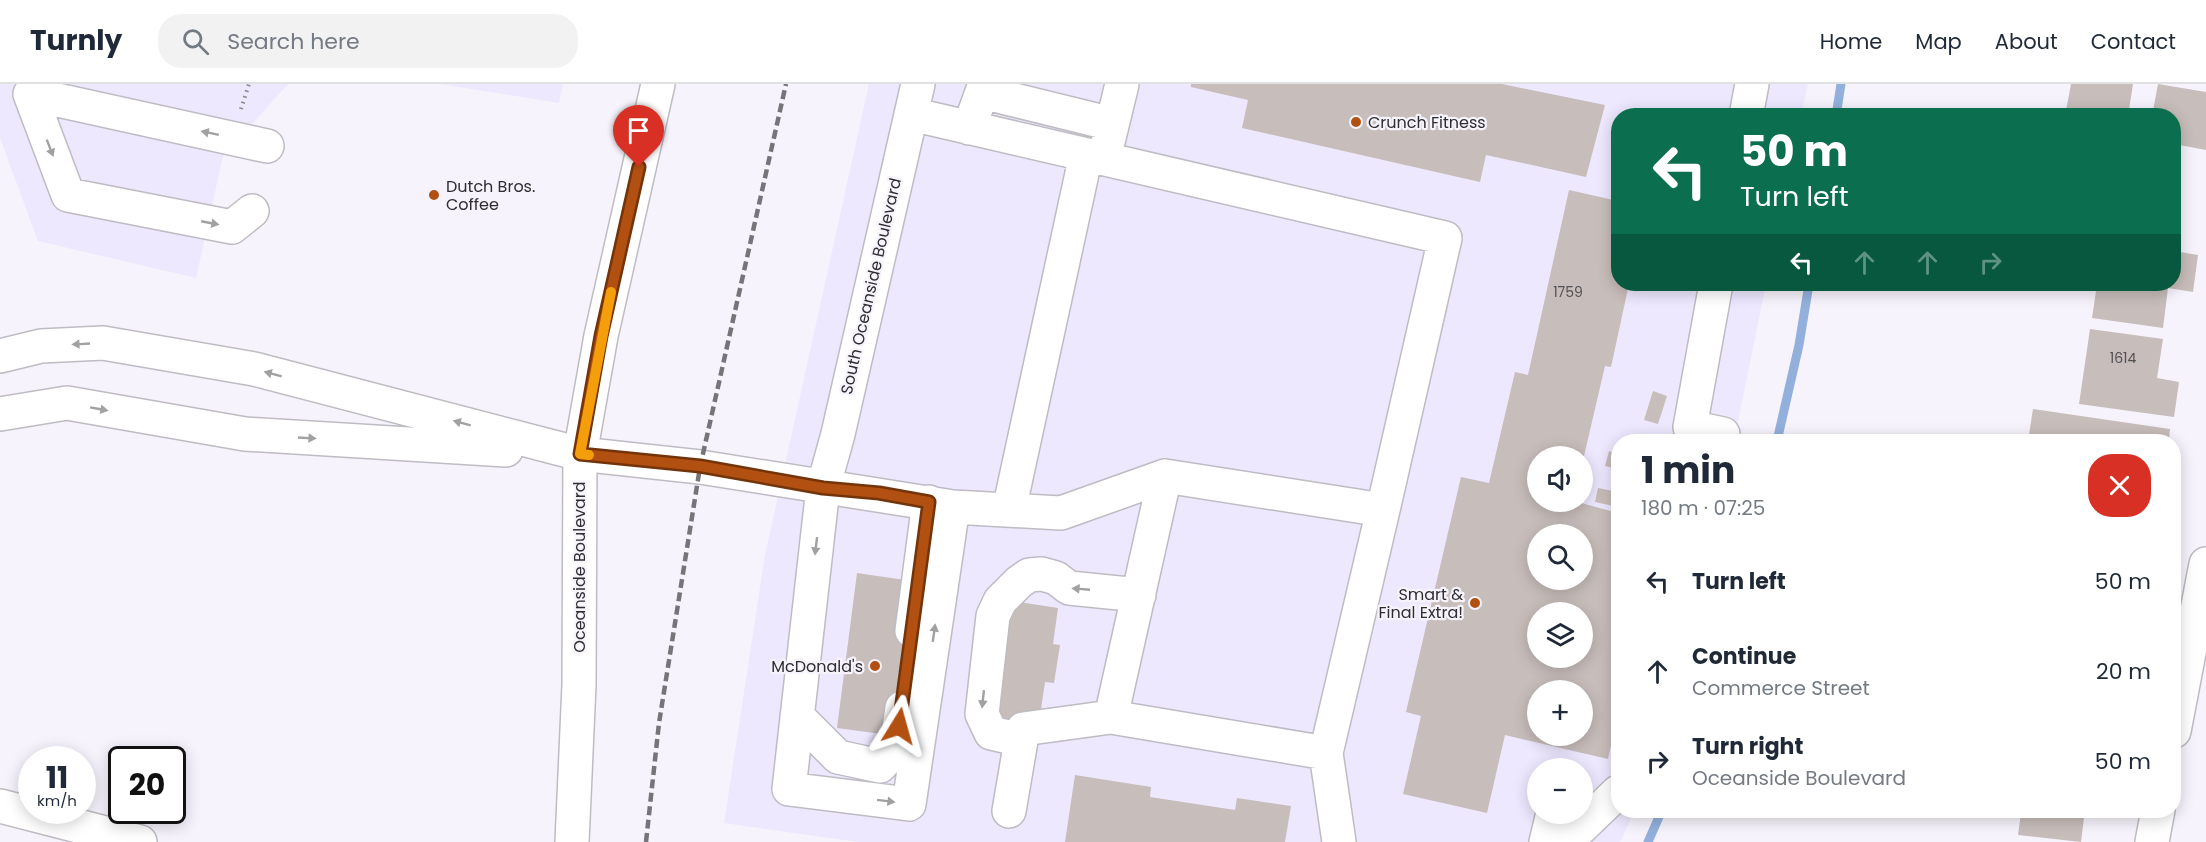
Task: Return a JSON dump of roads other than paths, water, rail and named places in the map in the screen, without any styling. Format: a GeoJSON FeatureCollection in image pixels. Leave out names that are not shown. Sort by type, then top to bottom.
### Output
{"type":"FeatureCollection","features":[{"type":"Feature","properties":{"kind":"main road","name":"Oceanside Boulevard"},"geometry":{"type":"LineString","coordinates":[[572,842],[579,685],[580,454],[601,336],[658,84]]}},
{"type":"Feature","properties":{"kind":"main road"},"geometry":{"type":"LineString","coordinates":[[1010,510],[1095,157],[1112,124],[1122,84]]}},
{"type":"Feature","properties":{"kind":"main road"},"geometry":{"type":"LineString","coordinates":[[1748,108],[1752,84]]}},
{"type":"Feature","properties":{"kind":"main road"},"geometry":{"type":"LineString","coordinates":[[969,128],[982,92],[1112,124]]}},
{"type":"Feature","properties":{"kind":"main road"},"geometry":{"type":"LineString","coordinates":[[252,212],[232,228],[68,195],[30,94],[267,146]]}},
{"type":"Feature","properties":{"kind":"main road"},"geometry":{"type":"LineString","coordinates":[[914,99],[969,128],[1445,238],[1326,753],[1339,842]]}},
{"type":"Feature","properties":{"kind":"main road","name":"South Oceanside Boulevard"},"geometry":{"type":"LineString","coordinates":[[914,99],[838,434],[823,488],[789,789],[909,804],[941,505]]}},
{"type":"Feature","properties":{"kind":"main road"},"geometry":{"type":"LineString","coordinates":[[1715,291],[1690,427],[1724,434]]}},
{"type":"Feature","properties":{"kind":"main road"},"geometry":{"type":"LineString","coordinates":[[0,357],[41,346],[103,343],[254,369],[580,454]]}},
{"type":"Feature","properties":{"kind":"main road"},"geometry":{"type":"LineString","coordinates":[[0,414],[67,403],[246,434],[580,454],[700,466],[823,488],[879,493],[941,505],[1010,510],[1061,513],[1165,476],[1383,510]]}},
{"type":"Feature","properties":{"kind":"main road"},"geometry":{"type":"LineString","coordinates":[[1111,717],[1165,476]]}},
{"type":"Feature","properties":{"kind":"main road"},"geometry":{"type":"LineString","coordinates":[[793,749],[830,785],[858,784],[896,749],[941,505]]}},
{"type":"Feature","properties":{"kind":"main road"},"geometry":{"type":"LineString","coordinates":[[2181,694],[2206,564]]}},
{"type":"Feature","properties":{"kind":"main road"},"geometry":{"type":"LineString","coordinates":[[1021,740],[991,733],[982,714],[993,616],[1000,601],[1029,575],[1042,574],[1056,578],[1069,588],[1139,595]]}},
{"type":"Feature","properties":{"kind":"main road"},"geometry":{"type":"LineString","coordinates":[[797,716],[838,757],[880,766]]}},
{"type":"Feature","properties":{"kind":"main road"},"geometry":{"type":"LineString","coordinates":[[1009,812],[1023,729],[1111,717],[1326,753]]}},
{"type":"Feature","properties":{"kind":"main road"},"geometry":{"type":"LineString","coordinates":[[1566,842],[1611,799]]}},
{"type":"Feature","properties":{"kind":"main road"},"geometry":{"type":"LineString","coordinates":[[0,806],[140,842]]}},
{"type":"Feature","properties":{"kind":"main road"},"geometry":{"type":"LineString","coordinates":[[2152,842],[2156,818]]}},
{"type":"Feature","properties":{"kind":"main road"},"geometry":{"type":"LineString","coordinates":[[1546,842],[1550,824]]}},
{"type":"Feature","properties":{"kind":"waterway"},"geometry":{"type":"LineString","coordinates":[[1837,108],[1841,84]]}},
{"type":"Feature","properties":{"kind":"waterway"},"geometry":{"type":"LineString","coordinates":[[1779,434],[1799,345],[1808,291]]}},
{"type":"Feature","properties":{"kind":"waterway"},"geometry":{"type":"LineString","coordinates":[[1648,842],[1658,818]]}},
{"type":"Feature","properties":{"kind":"railway"},"geometry":{"type":"LineString","coordinates":[[646,842],[659,723],[700,467],[786,84]]}},
{"type":"Feature","properties":{"kind":"place","name":"Crunch Fitness"},"geometry":{"type":"Point","coordinates":[1356,122]}},
{"type":"Feature","properties":{"kind":"place","name":"Dutch Bros. Coffee"},"geometry":{"type":"Point","coordinates":[434,195]}},
{"type":"Feature","properties":{"kind":"place","name":"Smart & Final Extra!"},"geometry":{"type":"Point","coordinates":[1475,603]}},
{"type":"Feature","properties":{"kind":"place","name":"McDonald's"},"geometry":{"type":"Point","coordinates":[875,666]}}]}
